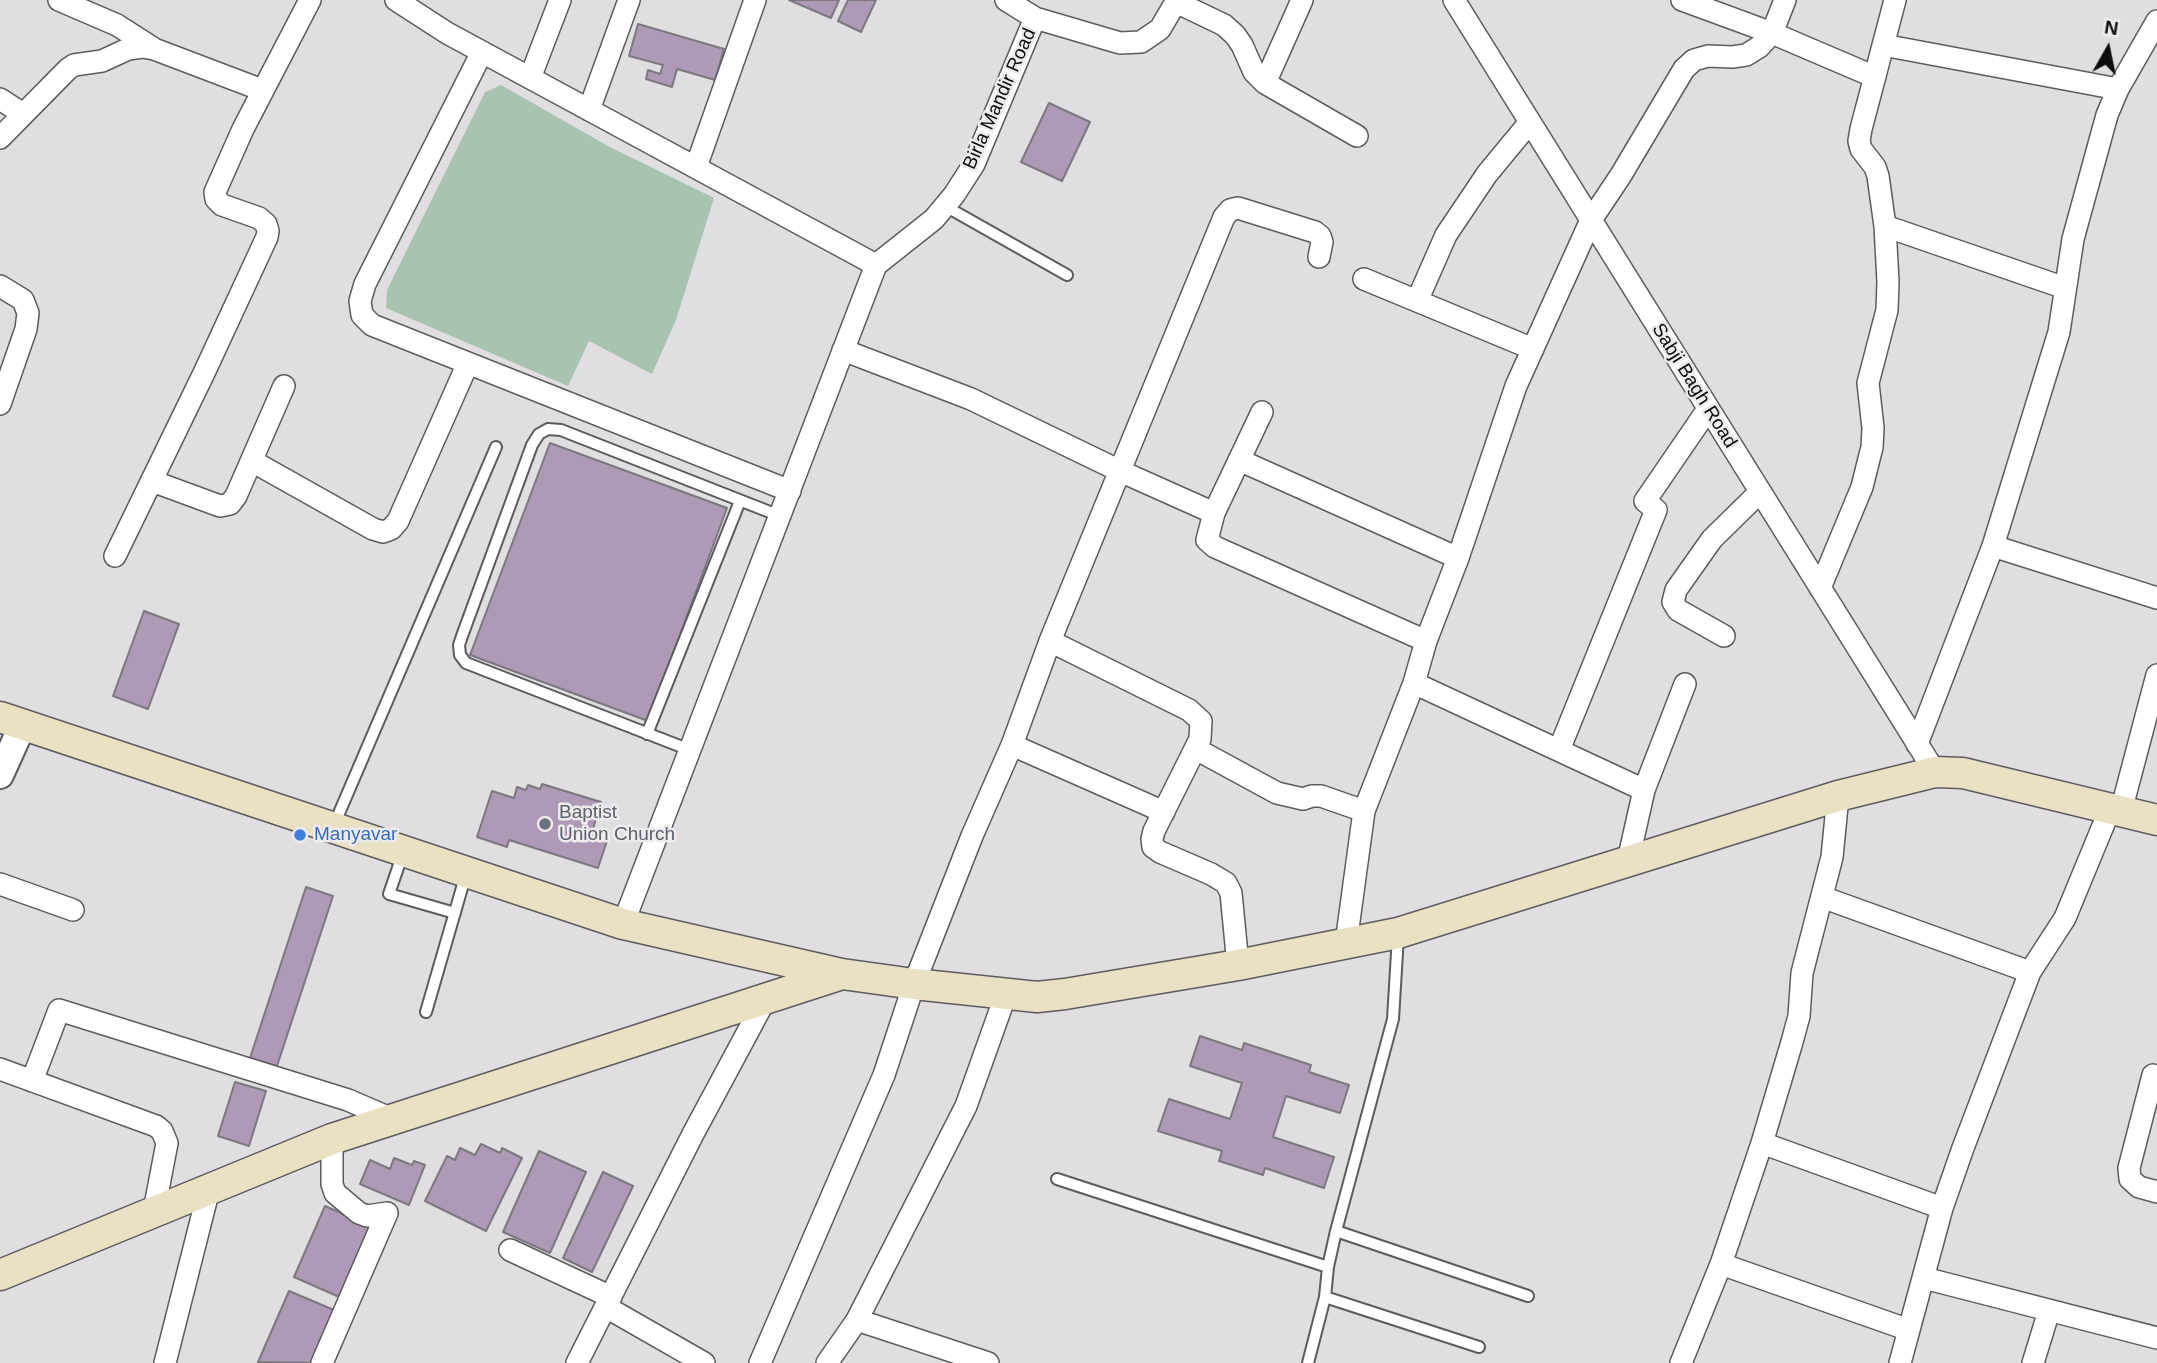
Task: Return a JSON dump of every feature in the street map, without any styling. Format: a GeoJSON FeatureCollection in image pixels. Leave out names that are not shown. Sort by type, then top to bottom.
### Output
{"type":"FeatureCollection","features":[{"type":"Feature","properties":{"kind":"main road"},"geometry":{"type":"LineString","coordinates":[[12,721],[623,924],[842,974],[1037,997],[1238,965],[1398,933],[1838,796],[1935,772],[1963,773],[2157,820]]}},
{"type":"Feature","properties":{"kind":"main road"},"geometry":{"type":"LineString","coordinates":[[0,1275],[332,1139],[842,974]]}},
{"type":"Feature","properties":{"kind":"street"},"geometry":{"type":"LineString","coordinates":[[59,0],[117,25],[154,49]]}},
{"type":"Feature","properties":{"kind":"street"},"geometry":{"type":"LineString","coordinates":[[115,556],[267,237],[266,224],[258,218],[222,205],[216,199],[215,192],[262,90],[310,0]]}},
{"type":"Feature","properties":{"kind":"street"},"geometry":{"type":"LineString","coordinates":[[396,0],[447,33],[876,265],[623,924]]}},
{"type":"Feature","properties":{"kind":"street"},"geometry":{"type":"LineString","coordinates":[[530,78],[560,0]]}},
{"type":"Feature","properties":{"kind":"street"},"geometry":{"type":"LineString","coordinates":[[589,110],[629,0]]}},
{"type":"Feature","properties":{"kind":"street"},"geometry":{"type":"LineString","coordinates":[[696,167],[755,0]]}},
{"type":"Feature","properties":{"kind":"street"},"geometry":{"type":"LineString","coordinates":[[1006,0],[1031,10]]}},
{"type":"Feature","properties":{"kind":"street"},"geometry":{"type":"LineString","coordinates":[[1265,83],[1302,0]]}},
{"type":"Feature","properties":{"kind":"street","name":"Sabji Bagh Road"},"geometry":{"type":"LineString","coordinates":[[1454,0],[1935,772]]}},
{"type":"Feature","properties":{"kind":"street"},"geometry":{"type":"LineString","coordinates":[[1682,0],[1772,33],[1875,77]]}},
{"type":"Feature","properties":{"kind":"street"},"geometry":{"type":"LineString","coordinates":[[1346,943],[1364,811],[1414,683],[1426,641],[1458,558],[1516,386],[1591,220],[1684,69],[1694,60],[1708,56],[1746,55],[1759,47],[1772,33],[1785,0]]}},
{"type":"Feature","properties":{"kind":"street"},"geometry":{"type":"LineString","coordinates":[[1820,588],[1862,487],[1869,463],[1873,428],[1868,383],[1888,297],[1885,226],[1875,167],[1861,149],[1859,141],[1895,0]]}},
{"type":"Feature","properties":{"kind":"street"},"geometry":{"type":"LineString","coordinates":[[1176,1],[1224,25],[1235,35],[1254,72],[1265,83],[1357,136]]}},
{"type":"Feature","properties":{"kind":"street","name":"Birla Mandir Road"},"geometry":{"type":"LineString","coordinates":[[876,265],[934,219],[946,206],[974,163],[1031,10],[1120,43],[1141,42],[1160,29],[1176,1]]}},
{"type":"Feature","properties":{"kind":"street"},"geometry":{"type":"LineString","coordinates":[[1917,744],[1993,547],[2059,332],[2073,239],[2107,115],[2118,89],[2157,21]]}},
{"type":"Feature","properties":{"kind":"street"},"geometry":{"type":"LineString","coordinates":[[1883,45],[2118,89]]}},
{"type":"Feature","properties":{"kind":"street"},"geometry":{"type":"LineString","coordinates":[[0,138],[68,69],[74,65],[102,61],[128,49],[154,49],[262,90]]}},
{"type":"Feature","properties":{"kind":"street"},"geometry":{"type":"LineString","coordinates":[[482,52],[365,284],[360,301],[362,315],[372,325],[790,491]]}},
{"type":"Feature","properties":{"kind":"street"},"geometry":{"type":"LineString","coordinates":[[0,99],[23,114]]}},
{"type":"Feature","properties":{"kind":"street"},"geometry":{"type":"LineString","coordinates":[[1417,301],[1446,235],[1487,174],[1530,122]]}},
{"type":"Feature","properties":{"kind":"street"},"geometry":{"type":"LineString","coordinates":[[760,1363],[884,1076],[914,984],[972,836],[1012,745],[1050,641],[1224,218],[1230,210],[1238,208],[1315,232],[1322,242],[1319,257]]}},
{"type":"Feature","properties":{"kind":"street"},"geometry":{"type":"LineString","coordinates":[[1885,226],[2065,288]]}},
{"type":"Feature","properties":{"kind":"street"},"geometry":{"type":"LineString","coordinates":[[1364,279],[1533,349]]}},
{"type":"Feature","properties":{"kind":"street"},"geometry":{"type":"LineString","coordinates":[[0,286],[23,300],[28,313],[26,329],[0,404]]}},
{"type":"Feature","properties":{"kind":"street"},"geometry":{"type":"LineString","coordinates":[[843,350],[971,399],[1214,513]]}},
{"type":"Feature","properties":{"kind":"street"},"geometry":{"type":"LineString","coordinates":[[252,461],[373,529],[383,532],[391,529],[398,521],[468,363]]}},
{"type":"Feature","properties":{"kind":"street"},"geometry":{"type":"LineString","coordinates":[[152,481],[220,506],[230,504],[236,496],[284,386]]}},
{"type":"Feature","properties":{"kind":"street"},"geometry":{"type":"LineString","coordinates":[[1559,750],[1656,510],[1645,501],[1708,409]]}},
{"type":"Feature","properties":{"kind":"street"},"geometry":{"type":"LineString","coordinates":[[1262,412],[1214,513],[1207,540],[1215,547],[1426,641]]}},
{"type":"Feature","properties":{"kind":"street"},"geometry":{"type":"LineString","coordinates":[[1239,460],[1458,558]]}},
{"type":"Feature","properties":{"kind":"street"},"geometry":{"type":"LineString","coordinates":[[1724,636],[1678,611],[1673,602],[1676,590],[1712,539],[1760,492]]}},
{"type":"Feature","properties":{"kind":"street"},"geometry":{"type":"LineString","coordinates":[[1993,547],[2157,598]]}},
{"type":"Feature","properties":{"kind":"street"},"geometry":{"type":"LineString","coordinates":[[1050,641],[1189,710],[1200,721],[1200,739],[1154,831],[1153,847],[1226,883],[1231,893],[1238,965]]}},
{"type":"Feature","properties":{"kind":"street"},"geometry":{"type":"LineString","coordinates":[[1900,1363],[1951,1178],[2030,972],[2065,918],[2115,810],[2157,675]]}},
{"type":"Feature","properties":{"kind":"street"},"geometry":{"type":"LineString","coordinates":[[1414,683],[1644,790]]}},
{"type":"Feature","properties":{"kind":"street"},"geometry":{"type":"LineString","coordinates":[[1628,861],[1644,790],[1685,684]]}},
{"type":"Feature","properties":{"kind":"street"},"geometry":{"type":"LineString","coordinates":[[0,775],[12,721]]}},
{"type":"Feature","properties":{"kind":"street"},"geometry":{"type":"LineString","coordinates":[[1012,745],[1164,812]]}},
{"type":"Feature","properties":{"kind":"street"},"geometry":{"type":"LineString","coordinates":[[1196,748],[1277,793],[1303,799],[1321,796],[1364,811]]}},
{"type":"Feature","properties":{"kind":"street"},"geometry":{"type":"LineString","coordinates":[[1681,1363],[1721,1264],[1762,1143],[1792,1042],[1799,1016],[1802,973],[1832,857],[1838,796]]}},
{"type":"Feature","properties":{"kind":"street"},"geometry":{"type":"LineString","coordinates":[[0,884],[73,910]]}},
{"type":"Feature","properties":{"kind":"street"},"geometry":{"type":"LineString","coordinates":[[1822,897],[2030,972]]}},
{"type":"Feature","properties":{"kind":"street"},"geometry":{"type":"LineString","coordinates":[[827,1363],[857,1320],[966,1106],[1006,994]]}},
{"type":"Feature","properties":{"kind":"street"},"geometry":{"type":"LineString","coordinates":[[577,1363],[693,1134],[766,999]]}},
{"type":"Feature","properties":{"kind":"street"},"geometry":{"type":"LineString","coordinates":[[32,1081],[59,1010],[348,1100],[392,1119]]}},
{"type":"Feature","properties":{"kind":"street"},"geometry":{"type":"LineString","coordinates":[[0,1069],[162,1130],[167,1143],[154,1211]]}},
{"type":"Feature","properties":{"kind":"street"},"geometry":{"type":"LineString","coordinates":[[2153,1075],[2129,1168],[2130,1179],[2139,1187],[2157,1192]]}},
{"type":"Feature","properties":{"kind":"street"},"geometry":{"type":"LineString","coordinates":[[322,1363],[387,1213],[367,1216],[359,1213],[335,1193],[332,1184],[332,1139]]}},
{"type":"Feature","properties":{"kind":"street"},"geometry":{"type":"LineString","coordinates":[[1762,1143],[1942,1208]]}},
{"type":"Feature","properties":{"kind":"street"},"geometry":{"type":"LineString","coordinates":[[165,1363],[209,1189]]}},
{"type":"Feature","properties":{"kind":"street"},"geometry":{"type":"LineString","coordinates":[[510,1250],[608,1302],[704,1363]]}},
{"type":"Feature","properties":{"kind":"street"},"geometry":{"type":"LineString","coordinates":[[1721,1264],[1909,1330]]}},
{"type":"Feature","properties":{"kind":"street"},"geometry":{"type":"LineString","coordinates":[[1924,1278],[2157,1338]]}},
{"type":"Feature","properties":{"kind":"street"},"geometry":{"type":"LineString","coordinates":[[2033,1363],[2049,1311]]}},
{"type":"Feature","properties":{"kind":"street"},"geometry":{"type":"LineString","coordinates":[[857,1320],[988,1363]]}},
{"type":"Feature","properties":{"kind":"lane"},"geometry":{"type":"LineString","coordinates":[[946,206],[1067,275]]}},
{"type":"Feature","properties":{"kind":"lane"},"geometry":{"type":"LineString","coordinates":[[690,750],[466,663],[460,654],[462,636],[532,445],[539,434],[548,429],[561,430],[780,516]]}},
{"type":"Feature","properties":{"kind":"lane"},"geometry":{"type":"LineString","coordinates":[[333,827],[496,447]]}},
{"type":"Feature","properties":{"kind":"lane"},"geometry":{"type":"LineString","coordinates":[[647,734],[740,501]]}},
{"type":"Feature","properties":{"kind":"lane"},"geometry":{"type":"LineString","coordinates":[[404,851],[389,894],[454,913]]}},
{"type":"Feature","properties":{"kind":"lane"},"geometry":{"type":"LineString","coordinates":[[426,1012],[467,872]]}},
{"type":"Feature","properties":{"kind":"lane"},"geometry":{"type":"LineString","coordinates":[[1308,1363],[1325,1297],[1336,1231],[1393,1019],[1398,933]]}},
{"type":"Feature","properties":{"kind":"lane"},"geometry":{"type":"LineString","coordinates":[[1057,1179],[1328,1268]]}},
{"type":"Feature","properties":{"kind":"lane"},"geometry":{"type":"LineString","coordinates":[[1336,1231],[1528,1296]]}},
{"type":"Feature","properties":{"kind":"lane"},"geometry":{"type":"LineString","coordinates":[[1325,1297],[1479,1347]]}},
{"type":"Feature","properties":{"kind":"green space"},"geometry":{"type":"Polygon","coordinates":[[[501,85],[608,146],[714,198],[676,320],[652,374],[589,341],[568,386],[386,308],[387,290],[485,92],[501,85]]]}},
{"type":"Feature","properties":{"kind":"building"},"geometry":{"type":"Polygon","coordinates":[[[789,0],[839,0],[831,18],[789,0]]]}},
{"type":"Feature","properties":{"kind":"building"},"geometry":{"type":"Polygon","coordinates":[[[848,0],[876,0],[861,32],[838,21],[848,0]]]}},
{"type":"Feature","properties":{"kind":"building"},"geometry":{"type":"Polygon","coordinates":[[[638,24],[724,49],[715,80],[677,69],[672,87],[646,79],[648,70],[660,74],[663,65],[629,56],[638,24]]]}},
{"type":"Feature","properties":{"kind":"building"},"geometry":{"type":"Polygon","coordinates":[[[1049,103],[1090,122],[1062,181],[1021,162],[1049,103]]]}},
{"type":"Feature","properties":{"kind":"building"},"geometry":{"type":"Polygon","coordinates":[[[550,443],[727,508],[648,721],[470,655],[550,443]]]}},
{"type":"Feature","properties":{"kind":"building"},"geometry":{"type":"Polygon","coordinates":[[[144,611],[179,624],[148,709],[113,696],[144,611]]]}},
{"type":"Feature","properties":{"kind":"building"},"geometry":{"type":"Polygon","coordinates":[[[542,784],[601,802],[593,829],[599,831],[596,837],[607,841],[598,868],[509,840],[507,847],[477,837],[492,791],[514,798],[517,787],[526,790],[528,785],[540,789],[542,784]]]}},
{"type":"Feature","properties":{"kind":"building"},"geometry":{"type":"Polygon","coordinates":[[[306,887],[333,896],[277,1066],[250,1058],[306,887]]]}},
{"type":"Feature","properties":{"kind":"building"},"geometry":{"type":"Polygon","coordinates":[[[1200,1036],[1242,1050],[1244,1043],[1311,1065],[1309,1072],[1349,1085],[1340,1113],[1286,1096],[1273,1137],[1334,1157],[1324,1188],[1265,1168],[1263,1175],[1219,1161],[1222,1151],[1158,1131],[1169,1099],[1230,1119],[1242,1083],[1190,1066],[1200,1036]]]}},
{"type":"Feature","properties":{"kind":"building"},"geometry":{"type":"Polygon","coordinates":[[[235,1082],[266,1091],[249,1146],[218,1136],[235,1082]]]}},
{"type":"Feature","properties":{"kind":"building"},"geometry":{"type":"Polygon","coordinates":[[[481,1144],[500,1153],[502,1148],[522,1158],[486,1231],[425,1201],[447,1156],[455,1160],[460,1148],[475,1155],[481,1144]]]}},
{"type":"Feature","properties":{"kind":"building"},"geometry":{"type":"Polygon","coordinates":[[[539,1151],[586,1172],[550,1253],[503,1232],[539,1151]]]}},
{"type":"Feature","properties":{"kind":"building"},"geometry":{"type":"Polygon","coordinates":[[[394,1158],[412,1165],[414,1161],[425,1165],[409,1205],[360,1184],[370,1160],[390,1169],[394,1158]]]}},
{"type":"Feature","properties":{"kind":"building"},"geometry":{"type":"Polygon","coordinates":[[[603,1172],[633,1186],[592,1272],[563,1258],[603,1172]]]}},
{"type":"Feature","properties":{"kind":"building"},"geometry":{"type":"Polygon","coordinates":[[[325,1206],[377,1229],[346,1300],[294,1277],[325,1206]]]}},
{"type":"Feature","properties":{"kind":"building"},"geometry":{"type":"Polygon","coordinates":[[[289,1291],[341,1313],[319,1363],[258,1362],[289,1291]]]}},
{"type":"Feature","properties":{"kind":"place","name":"Baptist Union Church"},"geometry":{"type":"Point","coordinates":[545,824]}},
{"type":"Feature","properties":{"kind":"place","name":"Manyavar"},"geometry":{"type":"Point","coordinates":[300,835]}}]}
